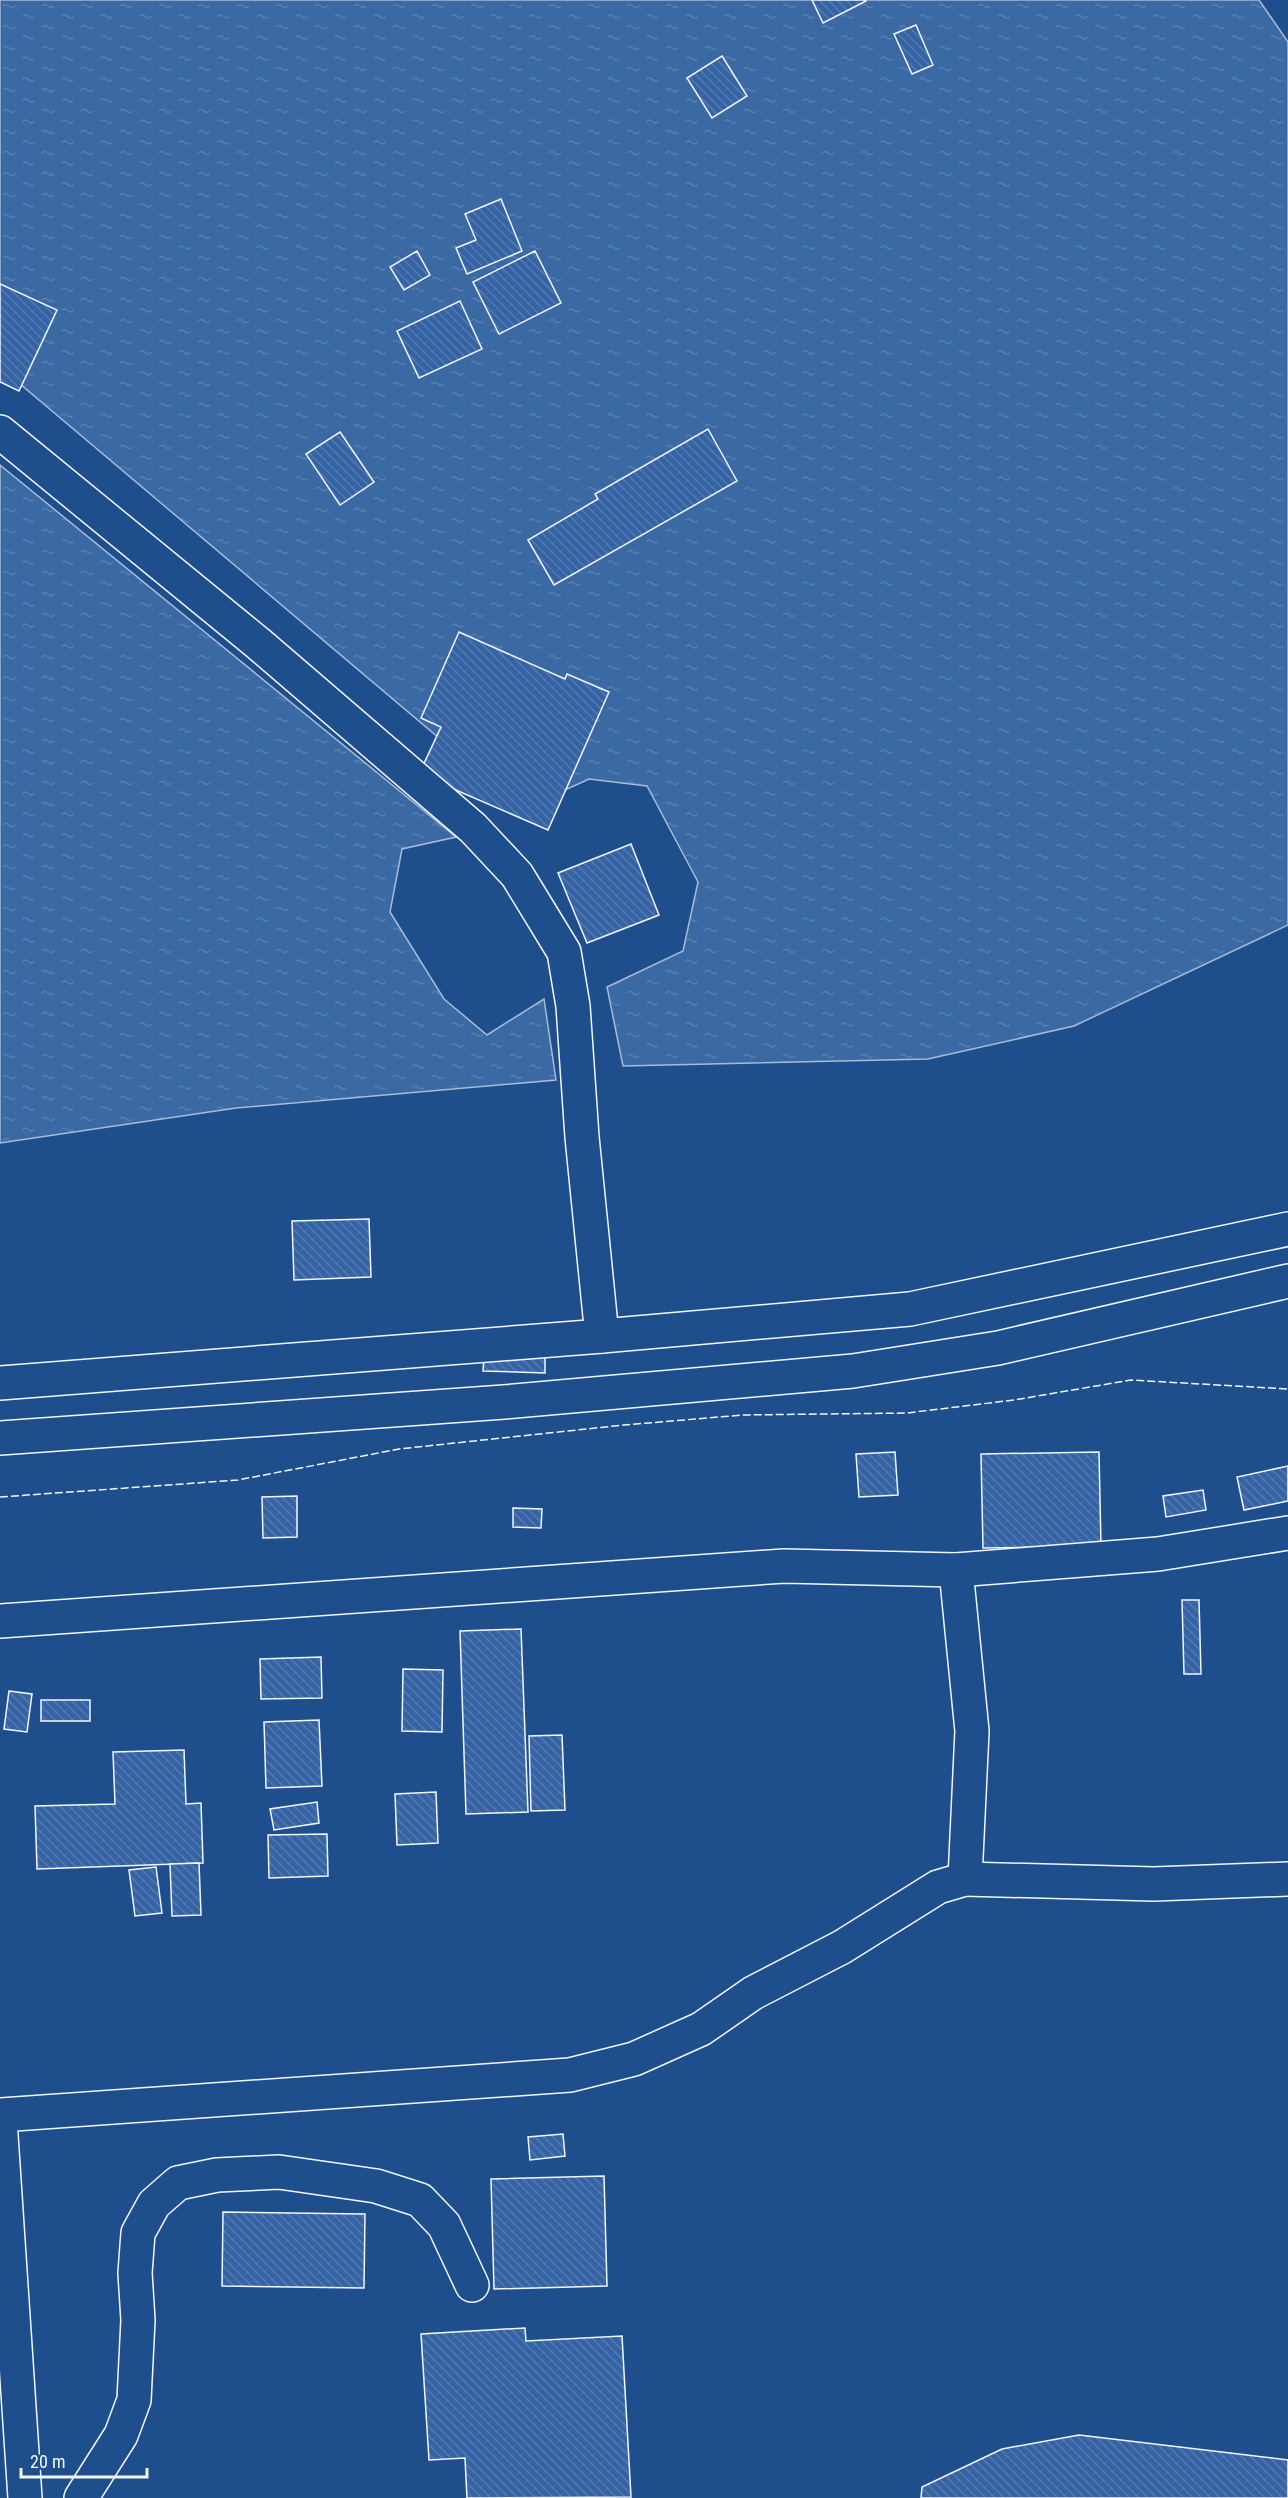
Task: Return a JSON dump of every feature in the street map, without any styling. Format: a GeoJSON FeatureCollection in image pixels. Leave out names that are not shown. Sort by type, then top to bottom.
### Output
{"type":"FeatureCollection","features":[{"type":"Feature","properties":{"kind":"lane"},"geometry":{"type":"LineString","coordinates":[[0,432],[259,644],[473,828],[517,875],[564,952],[573,1006],[582,1137],[602,1336]]}},
{"type":"Feature","properties":{"kind":"lane"},"geometry":{"type":"LineString","coordinates":[[0,1383],[602,1336],[910,1309],[1288,1229]]}},
{"type":"Feature","properties":{"kind":"lane"},"geometry":{"type":"LineString","coordinates":[[0,1438],[504,1402],[853,1371],[998,1348],[1288,1281]]}},
{"type":"Feature","properties":{"kind":"lane"},"geometry":{"type":"LineString","coordinates":[[0,1621],[784,1566],[956,1570],[1158,1554],[1288,1533]]}},
{"type":"Feature","properties":{"kind":"lane"},"geometry":{"type":"LineString","coordinates":[[956,1570],[972,1731],[965,1879]]}},
{"type":"Feature","properties":{"kind":"lane"},"geometry":{"type":"LineString","coordinates":[[0,2115],[570,2075],[634,2059],[701,2029],[753,1993],[842,1947],[938,1887],[965,1879],[1154,1884],[1288,1879]]}},
{"type":"Feature","properties":{"kind":"lane"},"geometry":{"type":"LineString","coordinates":[[0,2120],[25,2498]]}},
{"type":"Feature","properties":{"kind":"lane"},"geometry":{"type":"LineString","coordinates":[[81,2498],[122,2435],[134,2400],[138,2320],[135,2273],[138,2233],[154,2204],[178,2183],[217,2175],[279,2172],[376,2186],[420,2200],[444,2225],[472,2285]]}},
{"type":"Feature","properties":{"kind":"water"},"geometry":{"type":"Polygon","coordinates":[[[0,0],[1259,0],[1288,42],[1288,925],[1074,1026],[928,1059],[623,1066],[607,987],[683,951],[698,882],[647,786],[589,779],[523,809],[0,367],[0,0]]]}},
{"type":"Feature","properties":{"kind":"water"},"geometry":{"type":"Polygon","coordinates":[[[0,465],[456,837],[402,849],[390,912],[444,999],[487,1035],[544,999],[556,1080],[236,1108],[0,1143],[0,465]]]}},
{"type":"Feature","properties":{"kind":"building"},"geometry":{"type":"Polygon","coordinates":[[[812,0],[866,0],[866,1],[823,23],[812,0]]]}},
{"type":"Feature","properties":{"kind":"building"},"geometry":{"type":"Polygon","coordinates":[[[916,25],[933,65],[912,74],[894,34],[916,25]]]}},
{"type":"Feature","properties":{"kind":"building"},"geometry":{"type":"Polygon","coordinates":[[[722,56],[747,96],[712,118],[687,78],[722,56]]]}},
{"type":"Feature","properties":{"kind":"building"},"geometry":{"type":"Polygon","coordinates":[[[501,199],[522,251],[467,274],[456,248],[476,240],[465,214],[501,199]]]}},
{"type":"Feature","properties":{"kind":"building"},"geometry":{"type":"Polygon","coordinates":[[[417,251],[430,275],[404,290],[390,267],[417,251]]]}},
{"type":"Feature","properties":{"kind":"building"},"geometry":{"type":"Polygon","coordinates":[[[535,251],[561,303],[499,334],[473,282],[535,251]]]}},
{"type":"Feature","properties":{"kind":"building"},"geometry":{"type":"Polygon","coordinates":[[[0,284],[57,310],[19,391],[0,382],[0,284]]]}},
{"type":"Feature","properties":{"kind":"building"},"geometry":{"type":"Polygon","coordinates":[[[460,301],[482,349],[419,378],[397,331],[460,301]]]}},
{"type":"Feature","properties":{"kind":"building"},"geometry":{"type":"Polygon","coordinates":[[[708,429],[737,481],[554,585],[528,540],[598,499],[595,494],[708,429]]]}},
{"type":"Feature","properties":{"kind":"building"},"geometry":{"type":"Polygon","coordinates":[[[340,432],[374,482],[340,505],[306,454],[340,432]]]}},
{"type":"Feature","properties":{"kind":"building"},"geometry":{"type":"Polygon","coordinates":[[[459,632],[565,679],[567,674],[609,692],[548,830],[419,774],[441,727],[421,718],[459,632]]]}},
{"type":"Feature","properties":{"kind":"building"},"geometry":{"type":"Polygon","coordinates":[[[631,844],[659,915],[587,943],[558,873],[631,844]]]}},
{"type":"Feature","properties":{"kind":"building"},"geometry":{"type":"Polygon","coordinates":[[[369,1219],[371,1277],[294,1280],[292,1221],[369,1219]]]}},
{"type":"Feature","properties":{"kind":"building"},"geometry":{"type":"Polygon","coordinates":[[[485,1343],[545,1344],[545,1373],[483,1371],[485,1343]]]}},
{"type":"Feature","properties":{"kind":"building"},"geometry":{"type":"Polygon","coordinates":[[[895,1452],[898,1495],[859,1497],[856,1454],[895,1452]]]}},
{"type":"Feature","properties":{"kind":"building"},"geometry":{"type":"Polygon","coordinates":[[[1099,1452],[1101,1546],[983,1548],[981,1454],[1099,1452]]]}},
{"type":"Feature","properties":{"kind":"building"},"geometry":{"type":"Polygon","coordinates":[[[1288,1466],[1288,1501],[1244,1510],[1237,1477],[1288,1466]]]}},
{"type":"Feature","properties":{"kind":"building"},"geometry":{"type":"Polygon","coordinates":[[[1203,1490],[1206,1510],[1166,1517],[1163,1496],[1203,1490]]]}},
{"type":"Feature","properties":{"kind":"building"},"geometry":{"type":"Polygon","coordinates":[[[297,1496],[297,1537],[263,1538],[262,1497],[297,1496]]]}},
{"type":"Feature","properties":{"kind":"building"},"geometry":{"type":"Polygon","coordinates":[[[513,1508],[542,1509],[541,1528],[513,1527],[513,1508]]]}},
{"type":"Feature","properties":{"kind":"building"},"geometry":{"type":"Polygon","coordinates":[[[1182,1600],[1199,1600],[1201,1674],[1184,1674],[1182,1600]]]}},
{"type":"Feature","properties":{"kind":"building"},"geometry":{"type":"Polygon","coordinates":[[[521,1629],[528,1812],[466,1814],[460,1631],[521,1629]]]}},
{"type":"Feature","properties":{"kind":"building"},"geometry":{"type":"Polygon","coordinates":[[[321,1657],[322,1698],[261,1699],[260,1659],[321,1657]]]}},
{"type":"Feature","properties":{"kind":"building"},"geometry":{"type":"Polygon","coordinates":[[[403,1669],[443,1670],[442,1732],[402,1731],[403,1669]]]}},
{"type":"Feature","properties":{"kind":"building"},"geometry":{"type":"Polygon","coordinates":[[[9,1691],[32,1694],[27,1732],[4,1729],[9,1691]]]}},
{"type":"Feature","properties":{"kind":"building"},"geometry":{"type":"Polygon","coordinates":[[[41,1700],[90,1700],[90,1721],[41,1721],[41,1700]]]}},
{"type":"Feature","properties":{"kind":"building"},"geometry":{"type":"Polygon","coordinates":[[[319,1720],[322,1786],[266,1788],[264,1722],[319,1720]]]}},
{"type":"Feature","properties":{"kind":"building"},"geometry":{"type":"Polygon","coordinates":[[[562,1735],[565,1810],[531,1811],[529,1736],[562,1735]]]}},
{"type":"Feature","properties":{"kind":"building"},"geometry":{"type":"Polygon","coordinates":[[[184,1750],[186,1804],[201,1803],[203,1863],[37,1869],[35,1806],[115,1804],[113,1752],[184,1750]]]}},
{"type":"Feature","properties":{"kind":"building"},"geometry":{"type":"Polygon","coordinates":[[[436,1792],[438,1843],[397,1845],[395,1794],[436,1792]]]}},
{"type":"Feature","properties":{"kind":"building"},"geometry":{"type":"Polygon","coordinates":[[[317,1802],[319,1823],[274,1830],[270,1809],[317,1802]]]}},
{"type":"Feature","properties":{"kind":"building"},"geometry":{"type":"Polygon","coordinates":[[[327,1834],[328,1876],[269,1878],[268,1835],[327,1834]]]}},
{"type":"Feature","properties":{"kind":"building"},"geometry":{"type":"Polygon","coordinates":[[[199,1863],[201,1915],[172,1916],[170,1864],[199,1863]]]}},
{"type":"Feature","properties":{"kind":"building"},"geometry":{"type":"Polygon","coordinates":[[[156,1867],[162,1913],[135,1916],[129,1870],[156,1867]]]}},
{"type":"Feature","properties":{"kind":"building"},"geometry":{"type":"Polygon","coordinates":[[[563,2134],[565,2156],[530,2160],[528,2137],[563,2134]]]}},
{"type":"Feature","properties":{"kind":"building"},"geometry":{"type":"Polygon","coordinates":[[[604,2176],[607,2286],[494,2289],[491,2179],[604,2176]]]}},
{"type":"Feature","properties":{"kind":"building"},"geometry":{"type":"Polygon","coordinates":[[[223,2212],[365,2214],[364,2288],[222,2286],[223,2212]]]}},
{"type":"Feature","properties":{"kind":"building"},"geometry":{"type":"Polygon","coordinates":[[[525,2328],[526,2341],[622,2336],[631,2497],[467,2498],[465,2458],[429,2460],[421,2334],[525,2328]]]}},
{"type":"Feature","properties":{"kind":"building"},"geometry":{"type":"Polygon","coordinates":[[[1079,2435],[1288,2460],[1288,2498],[921,2498],[922,2487],[1002,2449],[1079,2435]]]}},
{"type":"Feature","properties":{"kind":"fence"},"geometry":{"type":"LineString","coordinates":[[0,1497],[238,1480],[399,1449],[624,1425],[743,1415],[907,1413],[1014,1400],[1131,1380],[1288,1389]]}}]}
